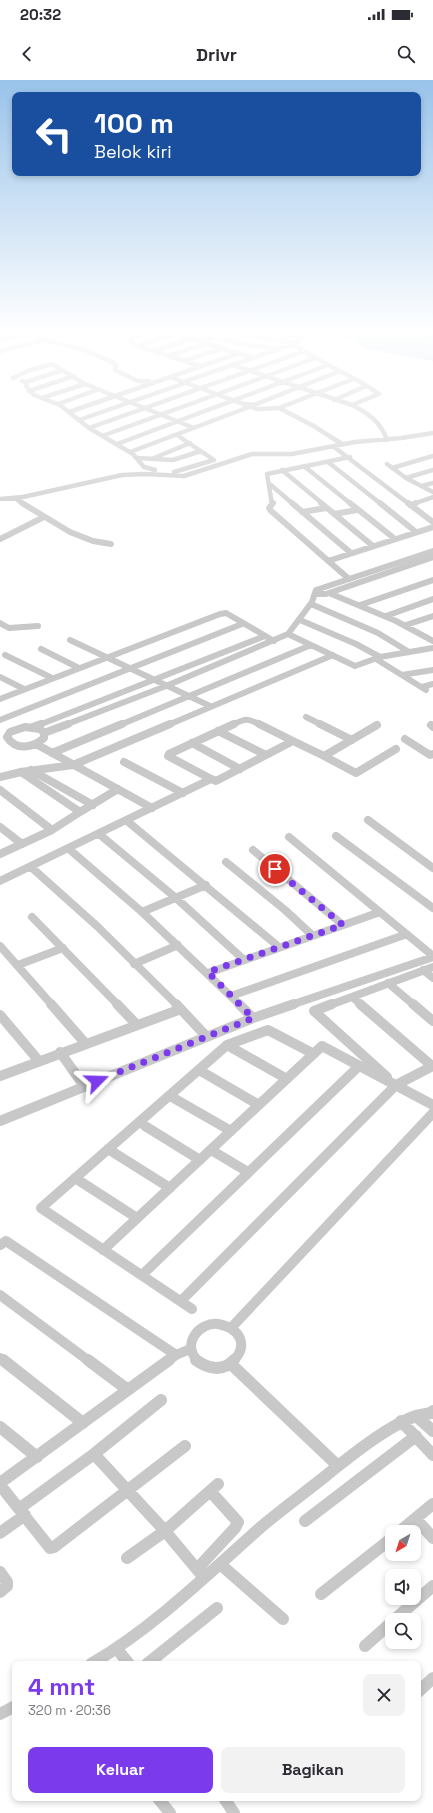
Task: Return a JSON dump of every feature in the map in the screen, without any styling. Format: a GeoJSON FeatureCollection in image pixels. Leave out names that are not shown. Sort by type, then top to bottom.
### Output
{"type":"FeatureCollection","features":[{"type":"Feature","properties":{"kind":"street"},"geometry":{"type":"LineString","coordinates":[[79,420],[104,411]]}},
{"type":"Feature","properties":{"kind":"street"},"geometry":{"type":"LineString","coordinates":[[89,428],[136,411]]}},
{"type":"Feature","properties":{"kind":"street"},"geometry":{"type":"LineString","coordinates":[[152,411],[194,428]]}},
{"type":"Feature","properties":{"kind":"street"},"geometry":{"type":"LineString","coordinates":[[102,436],[170,411]]}},
{"type":"Feature","properties":{"kind":"street"},"geometry":{"type":"LineString","coordinates":[[117,444],[205,411]]}},
{"type":"Feature","properties":{"kind":"street"},"geometry":{"type":"LineString","coordinates":[[130,452],[239,411]]}},
{"type":"Feature","properties":{"kind":"street"},"geometry":{"type":"LineString","coordinates":[[285,411],[312,425],[342,444]]}},
{"type":"Feature","properties":{"kind":"street"},"geometry":{"type":"LineString","coordinates":[[362,411],[381,425],[385,431],[387,440]]}},
{"type":"Feature","properties":{"kind":"street"},"geometry":{"type":"LineString","coordinates":[[69,412],[89,428],[130,452],[138,458],[146,468],[169,472]]}},
{"type":"Feature","properties":{"kind":"street"},"geometry":{"type":"LineString","coordinates":[[0,499],[14,498],[122,475],[155,474],[184,476],[248,454],[292,454],[334,447],[342,444],[387,440],[433,433]]}},
{"type":"Feature","properties":{"kind":"street"},"geometry":{"type":"LineString","coordinates":[[155,474],[179,471],[214,460],[177,435]]}},
{"type":"Feature","properties":{"kind":"street"},"geometry":{"type":"LineString","coordinates":[[153,459],[190,443]]}},
{"type":"Feature","properties":{"kind":"street"},"geometry":{"type":"LineString","coordinates":[[334,447],[350,457],[433,522]]}},
{"type":"Feature","properties":{"kind":"street"},"geometry":{"type":"LineString","coordinates":[[138,458],[173,460],[201,450]]}},
{"type":"Feature","properties":{"kind":"street"},"geometry":{"type":"LineString","coordinates":[[392,468],[433,456]]}},
{"type":"Feature","properties":{"kind":"street"},"geometry":{"type":"LineString","coordinates":[[349,579],[270,510],[269,508],[273,503],[271,485],[267,474],[350,457]]}},
{"type":"Feature","properties":{"kind":"street"},"geometry":{"type":"LineString","coordinates":[[328,462],[416,532]]}},
{"type":"Feature","properties":{"kind":"street"},"geometry":{"type":"LineString","coordinates":[[387,464],[406,478],[433,492]]}},
{"type":"Feature","properties":{"kind":"street"},"geometry":{"type":"LineString","coordinates":[[304,466],[395,539]]}},
{"type":"Feature","properties":{"kind":"street"},"geometry":{"type":"LineString","coordinates":[[282,470],[373,546]]}},
{"type":"Feature","properties":{"kind":"street"},"geometry":{"type":"LineString","coordinates":[[406,478],[433,470]]}},
{"type":"Feature","properties":{"kind":"street"},"geometry":{"type":"LineString","coordinates":[[422,486],[433,483]]}},
{"type":"Feature","properties":{"kind":"street"},"geometry":{"type":"LineString","coordinates":[[271,485],[351,553]]}},
{"type":"Feature","properties":{"kind":"street"},"geometry":{"type":"LineString","coordinates":[[410,505],[433,497]]}},
{"type":"Feature","properties":{"kind":"street"},"geometry":{"type":"LineString","coordinates":[[14,498],[42,518],[91,540],[111,544]]}},
{"type":"Feature","properties":{"kind":"street"},"geometry":{"type":"LineString","coordinates":[[302,512],[326,508]]}},
{"type":"Feature","properties":{"kind":"street"},"geometry":{"type":"LineString","coordinates":[[334,514],[357,510]]}},
{"type":"Feature","properties":{"kind":"street"},"geometry":{"type":"LineString","coordinates":[[425,516],[433,513]]}},
{"type":"Feature","properties":{"kind":"street"},"geometry":{"type":"LineString","coordinates":[[0,539],[42,518]]}},
{"type":"Feature","properties":{"kind":"street"},"geometry":{"type":"LineString","coordinates":[[328,561],[433,527]]}},
{"type":"Feature","properties":{"kind":"street"},"geometry":{"type":"LineString","coordinates":[[44,734],[288,634],[311,604],[316,594],[316,590],[433,551]]}},
{"type":"Feature","properties":{"kind":"street"},"geometry":{"type":"LineString","coordinates":[[316,594],[329,593],[433,557]]}},
{"type":"Feature","properties":{"kind":"street"},"geometry":{"type":"LineString","coordinates":[[360,605],[433,580]]}},
{"type":"Feature","properties":{"kind":"street"},"geometry":{"type":"LineString","coordinates":[[329,593],[386,616],[432,639]]}},
{"type":"Feature","properties":{"kind":"street"},"geometry":{"type":"LineString","coordinates":[[386,616],[433,599]]}},
{"type":"Feature","properties":{"kind":"street"},"geometry":{"type":"LineString","coordinates":[[311,604],[378,633],[409,652]]}},
{"type":"Feature","properties":{"kind":"street"},"geometry":{"type":"LineString","coordinates":[[0,699],[77,667],[220,614],[226,614],[274,641]]}},
{"type":"Feature","properties":{"kind":"street"},"geometry":{"type":"LineString","coordinates":[[406,626],[433,616]]}},
{"type":"Feature","properties":{"kind":"street"},"geometry":{"type":"LineString","coordinates":[[300,620],[356,644],[424,689],[433,684]]}},
{"type":"Feature","properties":{"kind":"street"},"geometry":{"type":"LineString","coordinates":[[0,623],[10,628],[23,626],[34,628],[38,626]]}},
{"type":"Feature","properties":{"kind":"street"},"geometry":{"type":"LineString","coordinates":[[0,722],[242,624]]}},
{"type":"Feature","properties":{"kind":"street"},"geometry":{"type":"LineString","coordinates":[[288,634],[333,654],[355,666],[378,658],[433,648]]}},
{"type":"Feature","properties":{"kind":"street"},"geometry":{"type":"LineString","coordinates":[[44,734],[44,738],[36,744],[23,746],[15,745],[9,741],[8,737],[10,732],[14,730],[25,727],[33,727],[265,636]]}},
{"type":"Feature","properties":{"kind":"street"},"geometry":{"type":"LineString","coordinates":[[70,640],[210,706]]}},
{"type":"Feature","properties":{"kind":"street"},"geometry":{"type":"LineString","coordinates":[[52,753],[311,645]]}},
{"type":"Feature","properties":{"kind":"street"},"geometry":{"type":"LineString","coordinates":[[41,649],[77,667]]}},
{"type":"Feature","properties":{"kind":"street"},"geometry":{"type":"LineString","coordinates":[[0,777],[31,770],[73,764],[333,654]]}},
{"type":"Feature","properties":{"kind":"street"},"geometry":{"type":"LineString","coordinates":[[5,655],[52,678]]}},
{"type":"Feature","properties":{"kind":"street"},"geometry":{"type":"LineString","coordinates":[[402,674],[433,670]]}},
{"type":"Feature","properties":{"kind":"street"},"geometry":{"type":"LineString","coordinates":[[0,676],[24,689]]}},
{"type":"Feature","properties":{"kind":"street"},"geometry":{"type":"LineString","coordinates":[[306,717],[352,740]]}},
{"type":"Feature","properties":{"kind":"street"},"geometry":{"type":"LineString","coordinates":[[293,741],[216,781],[168,756],[169,754],[192,743],[249,718],[356,773],[396,749]]}},
{"type":"Feature","properties":{"kind":"street"},"geometry":{"type":"LineString","coordinates":[[0,722],[14,730]]}},
{"type":"Feature","properties":{"kind":"street"},"geometry":{"type":"LineString","coordinates":[[324,756],[377,726]]}},
{"type":"Feature","properties":{"kind":"street"},"geometry":{"type":"LineString","coordinates":[[33,727],[40,730],[44,734]]}},
{"type":"Feature","properties":{"kind":"street"},"geometry":{"type":"LineString","coordinates":[[218,731],[266,755]]}},
{"type":"Feature","properties":{"kind":"street"},"geometry":{"type":"LineString","coordinates":[[405,739],[432,755]]}},
{"type":"Feature","properties":{"kind":"street"},"geometry":{"type":"LineString","coordinates":[[192,743],[240,769]]}},
{"type":"Feature","properties":{"kind":"street"},"geometry":{"type":"LineString","coordinates":[[36,744],[152,808]]}},
{"type":"Feature","properties":{"kind":"street"},"geometry":{"type":"LineString","coordinates":[[124,762],[183,793]]}},
{"type":"Feature","properties":{"kind":"street"},"geometry":{"type":"LineString","coordinates":[[31,770],[93,805]]}},
{"type":"Feature","properties":{"kind":"street"},"geometry":{"type":"LineString","coordinates":[[21,772],[80,812]]}},
{"type":"Feature","properties":{"kind":"street"},"geometry":{"type":"LineString","coordinates":[[0,881],[127,821],[210,779]]}},
{"type":"Feature","properties":{"kind":"street"},"geometry":{"type":"LineString","coordinates":[[0,854],[52,830],[118,789]]}},
{"type":"Feature","properties":{"kind":"street"},"geometry":{"type":"LineString","coordinates":[[0,790],[52,830]]}},
{"type":"Feature","properties":{"kind":"street"},"geometry":{"type":"LineString","coordinates":[[368,820],[433,868]]}},
{"type":"Feature","properties":{"kind":"street"},"geometry":{"type":"LineString","coordinates":[[127,821],[279,947]]}},
{"type":"Feature","properties":{"kind":"street"},"geometry":{"type":"LineString","coordinates":[[0,827],[22,844]]}},
{"type":"Feature","properties":{"kind":"street"},"geometry":{"type":"LineString","coordinates":[[99,834],[176,898],[243,959]]}},
{"type":"Feature","properties":{"kind":"street"},"geometry":{"type":"LineString","coordinates":[[336,836],[433,908]]}},
{"type":"Feature","properties":{"kind":"street"},"geometry":{"type":"LineString","coordinates":[[289,837],[433,956]]}},
{"type":"Feature","properties":{"kind":"street"},"geometry":{"type":"LineString","coordinates":[[69,849],[208,972],[253,1018]]}},
{"type":"Feature","properties":{"kind":"street"},"geometry":{"type":"LineString","coordinates":[[252,850],[343,925]]}},
{"type":"Feature","properties":{"kind":"street"},"geometry":{"type":"LineString","coordinates":[[226,862],[285,910],[312,935]]}},
{"type":"Feature","properties":{"kind":"street"},"geometry":{"type":"LineString","coordinates":[[31,867],[98,927],[181,1009],[206,1036]]}},
{"type":"Feature","properties":{"kind":"street"},"geometry":{"type":"LineString","coordinates":[[142,912],[206,885]]}},
{"type":"Feature","properties":{"kind":"street"},"geometry":{"type":"LineString","coordinates":[[208,972],[380,912]]}},
{"type":"Feature","properties":{"kind":"street"},"geometry":{"type":"LineString","coordinates":[[32,917],[136,1024]]}},
{"type":"Feature","properties":{"kind":"street"},"geometry":{"type":"LineString","coordinates":[[231,996],[407,934]]}},
{"type":"Feature","properties":{"kind":"street"},"geometry":{"type":"LineString","coordinates":[[134,964],[178,945]]}},
{"type":"Feature","properties":{"kind":"street"},"geometry":{"type":"LineString","coordinates":[[0,946],[85,1043]]}},
{"type":"Feature","properties":{"kind":"street"},"geometry":{"type":"LineString","coordinates":[[18,965],[63,948]]}},
{"type":"Feature","properties":{"kind":"street"},"geometry":{"type":"LineString","coordinates":[[0,1120],[253,1018],[433,956]]}},
{"type":"Feature","properties":{"kind":"street"},"geometry":{"type":"LineString","coordinates":[[396,1085],[314,1011],[433,967]]}},
{"type":"Feature","properties":{"kind":"street"},"geometry":{"type":"LineString","coordinates":[[423,970],[433,978]]}},
{"type":"Feature","properties":{"kind":"street"},"geometry":{"type":"LineString","coordinates":[[388,983],[433,1021]]}},
{"type":"Feature","properties":{"kind":"street"},"geometry":{"type":"LineString","coordinates":[[181,1302],[396,1085],[432,1066],[352,997]]}},
{"type":"Feature","properties":{"kind":"street"},"geometry":{"type":"LineString","coordinates":[[0,1076],[60,1052],[181,1009]]}},
{"type":"Feature","properties":{"kind":"street"},"geometry":{"type":"LineString","coordinates":[[0,1015],[39,1061]]}},
{"type":"Feature","properties":{"kind":"street"},"geometry":{"type":"LineString","coordinates":[[192,1309],[41,1208],[227,1045],[268,1030],[314,1054]]}},
{"type":"Feature","properties":{"kind":"street"},"geometry":{"type":"LineString","coordinates":[[227,1045],[287,1079]]}},
{"type":"Feature","properties":{"kind":"street"},"geometry":{"type":"LineString","coordinates":[[103,1250],[322,1046],[433,1105]]}},
{"type":"Feature","properties":{"kind":"street"},"geometry":{"type":"LineString","coordinates":[[60,1052],[84,1086]]}},
{"type":"Feature","properties":{"kind":"street"},"geometry":{"type":"LineString","coordinates":[[142,1275],[359,1066]]}},
{"type":"Feature","properties":{"kind":"street"},"geometry":{"type":"LineString","coordinates":[[199,1070],[259,1105]]}},
{"type":"Feature","properties":{"kind":"street"},"geometry":{"type":"LineString","coordinates":[[170,1096],[230,1131]]}},
{"type":"Feature","properties":{"kind":"street"},"geometry":{"type":"LineString","coordinates":[[231,1328],[433,1113]]}},
{"type":"Feature","properties":{"kind":"street"},"geometry":{"type":"LineString","coordinates":[[145,1126],[200,1160]]}},
{"type":"Feature","properties":{"kind":"street"},"geometry":{"type":"LineString","coordinates":[[108,1150],[170,1188]]}},
{"type":"Feature","properties":{"kind":"street"},"geometry":{"type":"LineString","coordinates":[[211,1150],[248,1172]]}},
{"type":"Feature","properties":{"kind":"street"},"geometry":{"type":"LineString","coordinates":[[75,1178],[137,1218]]}},
{"type":"Feature","properties":{"kind":"street"},"geometry":{"type":"LineString","coordinates":[[0,1245],[6,1241],[176,1355]]}},
{"type":"Feature","properties":{"kind":"street"},"geometry":{"type":"LineString","coordinates":[[0,1295],[128,1390]]}},
{"type":"Feature","properties":{"kind":"street"},"geometry":{"type":"LineString","coordinates":[[217,1324],[231,1328],[240,1337],[242,1349],[236,1360],[224,1367],[209,1367],[197,1360],[190,1349],[193,1336],[203,1327],[217,1324]]}},
{"type":"Feature","properties":{"kind":"street"},"geometry":{"type":"LineString","coordinates":[[185,1446],[54,1547],[50,1548],[2,1487],[37,1457],[83,1423],[176,1355],[190,1349]]}},
{"type":"Feature","properties":{"kind":"street"},"geometry":{"type":"LineString","coordinates":[[0,1358],[83,1423]]}},
{"type":"Feature","properties":{"kind":"street"},"geometry":{"type":"LineString","coordinates":[[231,1364],[338,1466]]}},
{"type":"Feature","properties":{"kind":"street"},"geometry":{"type":"LineString","coordinates":[[0,1533],[22,1512],[161,1400]]}},
{"type":"Feature","properties":{"kind":"street"},"geometry":{"type":"LineString","coordinates":[[201,1574],[220,1564],[263,1526],[338,1466],[401,1421],[432,1413]]}},
{"type":"Feature","properties":{"kind":"street"},"geometry":{"type":"LineString","coordinates":[[416,1416],[433,1431]]}},
{"type":"Feature","properties":{"kind":"street"},"geometry":{"type":"LineString","coordinates":[[401,1421],[433,1455]]}},
{"type":"Feature","properties":{"kind":"street"},"geometry":{"type":"LineString","coordinates":[[0,1427],[37,1457]]}},
{"type":"Feature","properties":{"kind":"street"},"geometry":{"type":"LineString","coordinates":[[305,1521],[416,1436]]}},
{"type":"Feature","properties":{"kind":"street"},"geometry":{"type":"LineString","coordinates":[[94,1454],[165,1531],[201,1574]]}},
{"type":"Feature","properties":{"kind":"street"},"geometry":{"type":"LineString","coordinates":[[96,1661],[118,1649],[201,1574],[238,1522],[214,1488],[165,1531],[127,1558]]}},
{"type":"Feature","properties":{"kind":"street"},"geometry":{"type":"LineString","coordinates":[[408,1525],[433,1504]]}},
{"type":"Feature","properties":{"kind":"street"},"geometry":{"type":"LineString","coordinates":[[416,1519],[433,1538]]}},
{"type":"Feature","properties":{"kind":"street"},"geometry":{"type":"LineString","coordinates":[[321,1594],[385,1544]]}},
{"type":"Feature","properties":{"kind":"street"},"geometry":{"type":"LineString","coordinates":[[220,1564],[282,1618]]}},
{"type":"Feature","properties":{"kind":"street"},"geometry":{"type":"LineString","coordinates":[[0,1572],[7,1582],[7,1586],[0,1592]]}},
{"type":"Feature","properties":{"kind":"street"},"geometry":{"type":"LineString","coordinates":[[402,1613],[433,1586]]}},
{"type":"Feature","properties":{"kind":"street"},"geometry":{"type":"LineString","coordinates":[[152,1661],[217,1608]]}},
{"type":"Feature","properties":{"kind":"street"},"geometry":{"type":"LineString","coordinates":[[365,1646],[385,1628]]}},
{"type":"Feature","properties":{"kind":"street"},"geometry":{"type":"LineString","coordinates":[[118,1649],[127,1661]]}},
{"type":"Feature","properties":{"kind":"street"},"geometry":{"type":"LineString","coordinates":[[421,1689],[433,1678]]}},
{"type":"Feature","properties":{"kind":"street"},"geometry":{"type":"LineString","coordinates":[[0,1714],[12,1708]]}},
{"type":"Feature","properties":{"kind":"street"},"geometry":{"type":"LineString","coordinates":[[160,1801],[170,1813]]}},
{"type":"Feature","properties":{"kind":"street"},"geometry":{"type":"LineString","coordinates":[[226,1801],[234,1813]]}},
{"type":"Feature","properties":{"kind":"route"},"geometry":{"type":"LineString","coordinates":[[97,1081],[253,1018],[208,972],[343,925],[275,869]]}}]}
